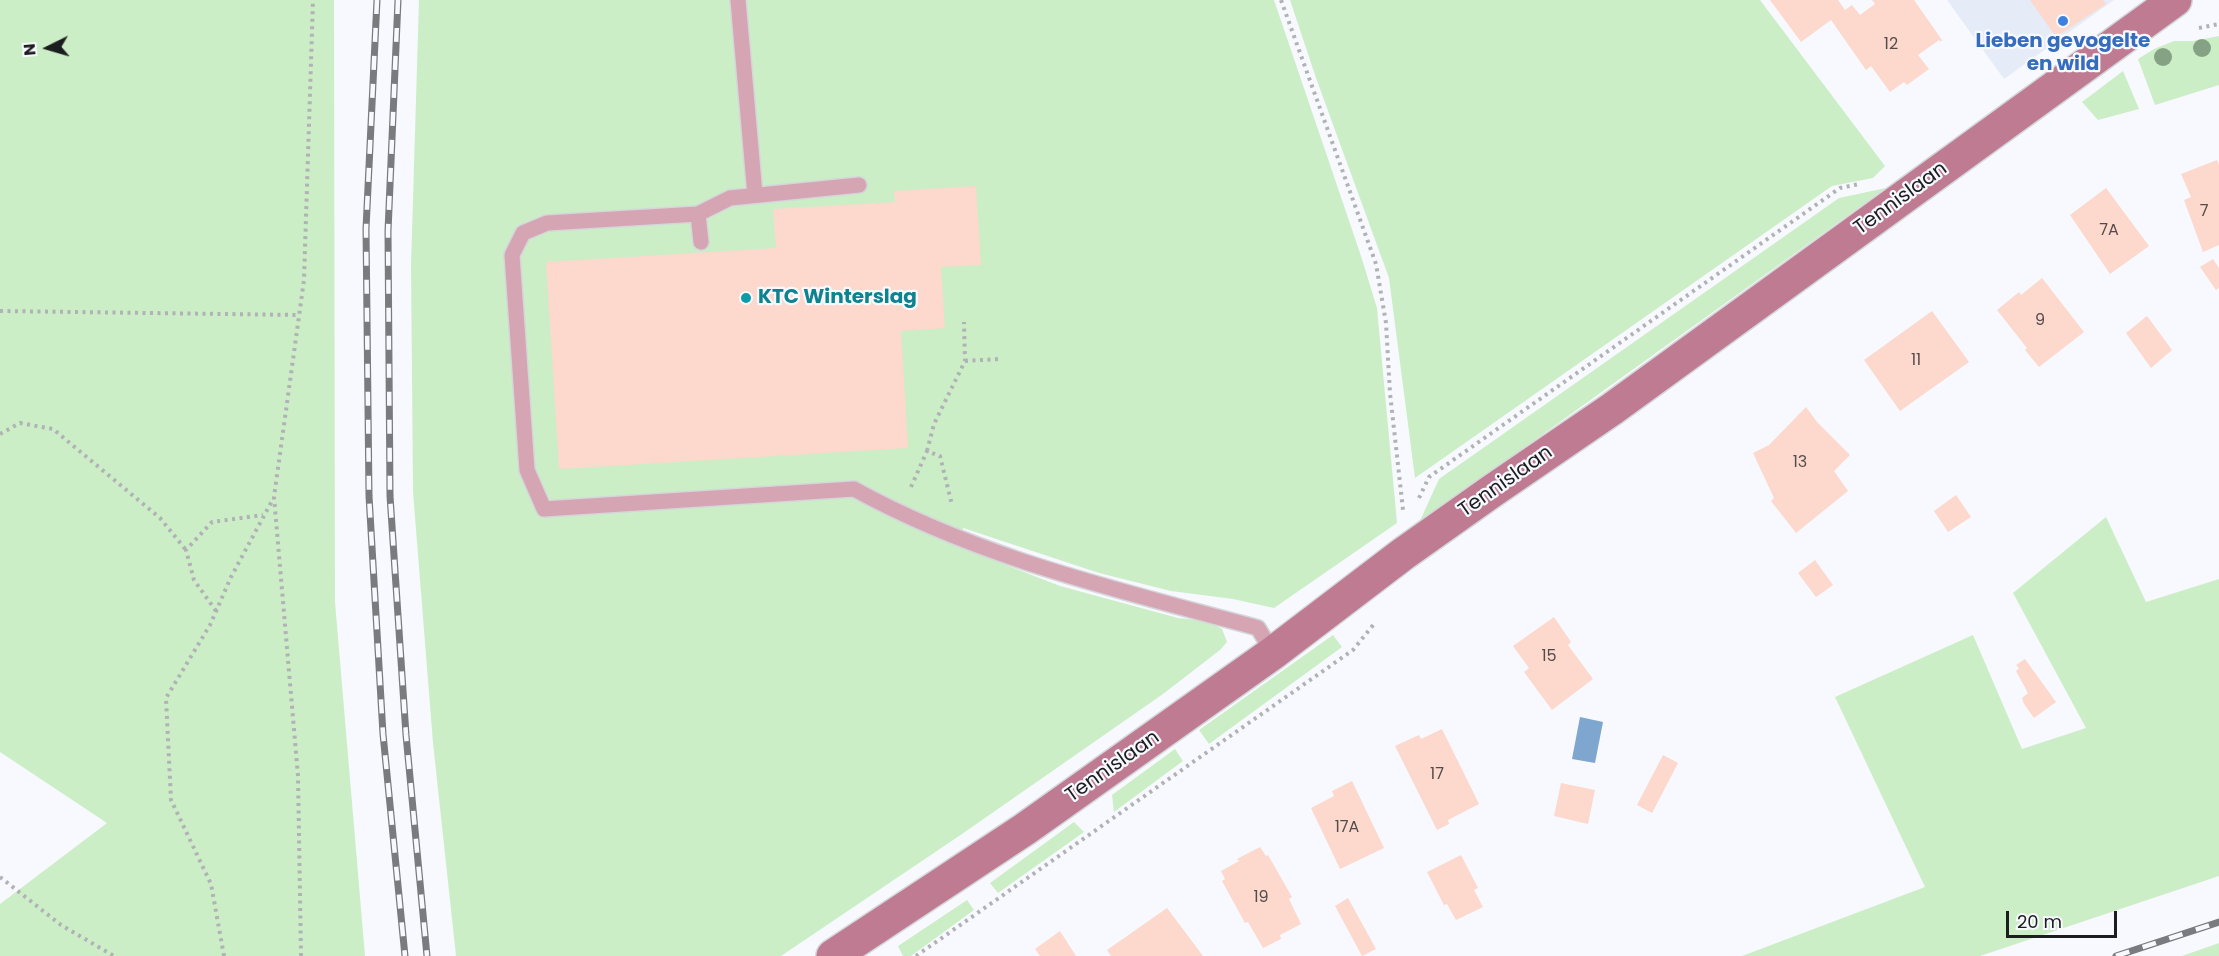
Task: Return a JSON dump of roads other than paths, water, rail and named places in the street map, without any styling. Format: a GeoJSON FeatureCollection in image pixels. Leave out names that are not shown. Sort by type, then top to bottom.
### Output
{"type":"FeatureCollection","features":[{"type":"Feature","properties":{"kind":"street","name":"Tennislaan"},"geometry":{"type":"LineString","coordinates":[[833,956],[1025,830],[1273,653],[1403,554],[1612,409],[2175,0]]}},
{"type":"Feature","properties":{"kind":"lane"},"geometry":{"type":"LineString","coordinates":[[738,0],[755,195]]}},
{"type":"Feature","properties":{"kind":"lane"},"geometry":{"type":"LineString","coordinates":[[859,185],[730,198],[698,214],[547,223],[523,233],[512,255],[527,470],[544,509],[854,489],[898,513],[992,550],[1082,581],[1257,628],[1273,653]]}},
{"type":"Feature","properties":{"kind":"lane"},"geometry":{"type":"LineString","coordinates":[[698,214],[701,242]]}},
{"type":"Feature","properties":{"kind":"water"},"geometry":{"type":"Polygon","coordinates":[[[1580,717],[1603,722],[1595,763],[1572,759],[1580,717]]]}},
{"type":"Feature","properties":{"kind":"railway"},"geometry":{"type":"LineString","coordinates":[[377,0],[366,229],[369,496],[383,734],[405,956]]}},
{"type":"Feature","properties":{"kind":"railway"},"geometry":{"type":"LineString","coordinates":[[398,0],[388,231],[390,496],[406,735],[427,956]]}},
{"type":"Feature","properties":{"kind":"railway"},"geometry":{"type":"LineString","coordinates":[[2116,956],[2219,922]]}},
{"type":"Feature","properties":{"kind":"place","name":"Lieben gevogelte en wild"},"geometry":{"type":"Point","coordinates":[2063,21]}},
{"type":"Feature","properties":{"kind":"place","name":"KTC Winterslag"},"geometry":{"type":"Point","coordinates":[746,298]}}]}
